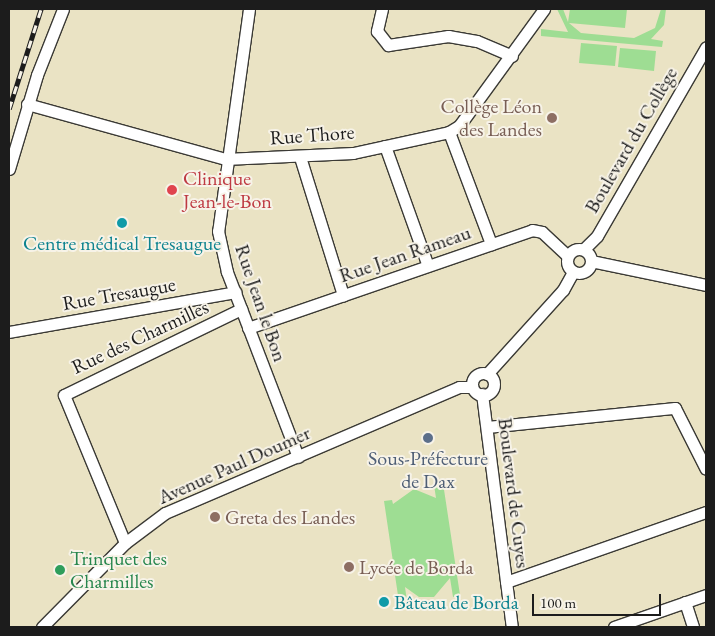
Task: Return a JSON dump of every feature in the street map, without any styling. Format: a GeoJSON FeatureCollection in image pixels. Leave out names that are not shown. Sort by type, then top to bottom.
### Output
{"type":"FeatureCollection","features":[{"type":"Feature","properties":{"kind":"street"},"geometry":{"type":"LineString","coordinates":[[9,169],[27,104],[63,9]]}},
{"type":"Feature","properties":{"kind":"street","name":"Rue Jean le Bon"},"geometry":{"type":"LineString","coordinates":[[249,9],[225,159],[218,232],[235,292],[298,456]]}},
{"type":"Feature","properties":{"kind":"street"},"geometry":{"type":"LineString","coordinates":[[382,9],[377,31],[388,45],[448,36],[477,41],[512,56]]}},
{"type":"Feature","properties":{"kind":"street"},"geometry":{"type":"LineString","coordinates":[[491,244],[449,132],[512,56],[544,9]]}},
{"type":"Feature","properties":{"kind":"street","name":"Boulevard du Collège"},"geometry":{"type":"LineString","coordinates":[[584,249],[596,236],[706,47]]}},
{"type":"Feature","properties":{"kind":"street","name":"Rue Thore"},"geometry":{"type":"LineString","coordinates":[[27,104],[225,159],[300,157],[385,146],[449,132]]}},
{"type":"Feature","properties":{"kind":"street"},"geometry":{"type":"LineString","coordinates":[[385,146],[428,266]]}},
{"type":"Feature","properties":{"kind":"street"},"geometry":{"type":"LineString","coordinates":[[300,157],[343,295]]}},
{"type":"Feature","properties":{"kind":"street","name":"Rue Jean Rameau"},"geometry":{"type":"LineString","coordinates":[[248,328],[491,244],[542,232],[567,255]]}},
{"type":"Feature","properties":{"kind":"street"},"geometry":{"type":"LineString","coordinates":[[573,272],[568,266],[567,255],[573,250],[584,249],[591,261],[706,285]]}},
{"type":"Feature","properties":{"kind":"street"},"geometry":{"type":"LineString","coordinates":[[573,272],[585,271],[591,261]]}},
{"type":"Feature","properties":{"kind":"street"},"geometry":{"type":"LineString","coordinates":[[487,374],[493,386],[477,391],[477,374],[487,374],[563,290],[573,272]]}},
{"type":"Feature","properties":{"kind":"street","name":"Rue Tresaugue"},"geometry":{"type":"LineString","coordinates":[[9,332],[235,292]]}},
{"type":"Feature","properties":{"kind":"street","name":"Rue des Charmilles"},"geometry":{"type":"LineString","coordinates":[[125,543],[64,395],[241,308]]}},
{"type":"Feature","properties":{"kind":"street","name":"Avenue Paul Doumer"},"geometry":{"type":"LineString","coordinates":[[42,627],[125,543],[165,513],[459,387],[477,391]]}},
{"type":"Feature","properties":{"kind":"street","name":"Boulevard de Cuyes"},"geometry":{"type":"LineString","coordinates":[[477,391],[487,426],[512,627]]}},
{"type":"Feature","properties":{"kind":"street"},"geometry":{"type":"LineString","coordinates":[[487,426],[672,408],[680,413],[706,469]]}},
{"type":"Feature","properties":{"kind":"street"},"geometry":{"type":"LineString","coordinates":[[506,582],[706,512]]}},
{"type":"Feature","properties":{"kind":"street"},"geometry":{"type":"LineString","coordinates":[[614,627],[706,595]]}},
{"type":"Feature","properties":{"kind":"street"},"geometry":{"type":"LineString","coordinates":[[685,602],[693,627]]}},
{"type":"Feature","properties":{"kind":"green space"},"geometry":{"type":"Polygon","coordinates":[[[557,9],[563,9],[568,22],[570,9],[627,9],[625,28],[569,23],[581,33],[634,38],[655,28],[661,9],[666,9],[664,25],[651,39],[663,41],[662,47],[541,36],[541,29],[568,32],[557,9]]]}},
{"type":"Feature","properties":{"kind":"green space"},"geometry":{"type":"Polygon","coordinates":[[[581,43],[617,46],[615,66],[579,63],[581,43]]]}},
{"type":"Feature","properties":{"kind":"green space"},"geometry":{"type":"Polygon","coordinates":[[[620,48],[656,51],[654,71],[618,67],[620,48]]]}},
{"type":"Feature","properties":{"kind":"green space"},"geometry":{"type":"Polygon","coordinates":[[[443,483],[460,595],[453,597],[450,578],[434,597],[419,597],[405,587],[408,608],[400,609],[384,501],[392,500],[393,504],[414,489],[436,498],[434,485],[443,483]]]}},
{"type":"Feature","properties":{"kind":"railway"},"geometry":{"type":"LineString","coordinates":[[9,109],[41,9]]}},
{"type":"Feature","properties":{"kind":"place","name":"Collège Léon des Landes"},"geometry":{"type":"Point","coordinates":[552,118]}},
{"type":"Feature","properties":{"kind":"place","name":"Clinique Jean-le-Bon"},"geometry":{"type":"Point","coordinates":[172,190]}},
{"type":"Feature","properties":{"kind":"place","name":"Centre médical Tresaugue"},"geometry":{"type":"Point","coordinates":[122,223]}},
{"type":"Feature","properties":{"kind":"place","name":"Sous-Préfecture de Dax"},"geometry":{"type":"Point","coordinates":[428,438]}},
{"type":"Feature","properties":{"kind":"place","name":"Greta des Landes"},"geometry":{"type":"Point","coordinates":[215,517]}},
{"type":"Feature","properties":{"kind":"place","name":"Lycée de Borda"},"geometry":{"type":"Point","coordinates":[349,567]}},
{"type":"Feature","properties":{"kind":"place","name":"Trinquet des Charmilles"},"geometry":{"type":"Point","coordinates":[60,570]}},
{"type":"Feature","properties":{"kind":"place","name":"Bâteau de Borda"},"geometry":{"type":"Point","coordinates":[384,602]}}]}
